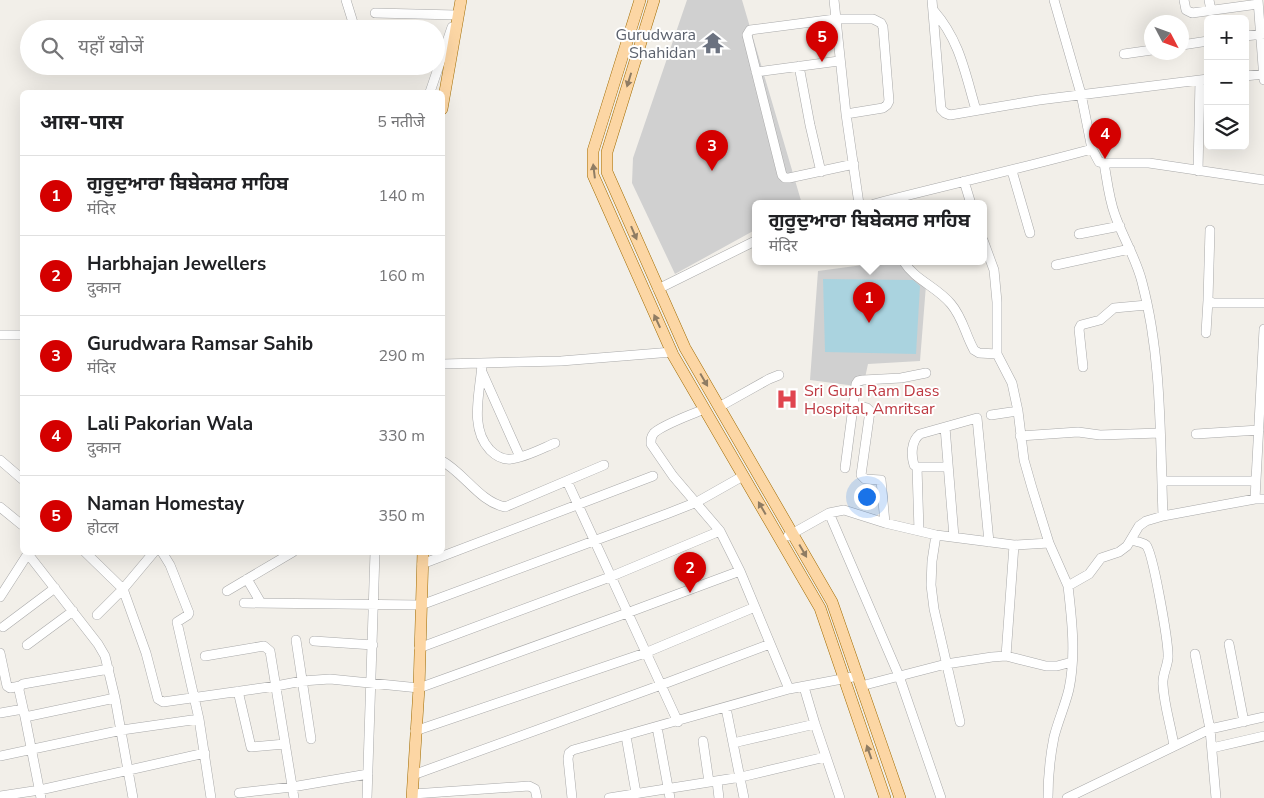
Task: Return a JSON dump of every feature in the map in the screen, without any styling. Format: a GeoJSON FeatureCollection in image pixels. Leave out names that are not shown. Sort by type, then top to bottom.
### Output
{"type":"FeatureCollection","features":[{"type":"Feature","properties":{"kind":"main road"},"geometry":{"type":"LineString","coordinates":[[640,0],[593,151],[594,176],[672,352],[820,608],[885,798]]}},
{"type":"Feature","properties":{"kind":"main road"},"geometry":{"type":"LineString","coordinates":[[654,0],[607,152],[607,172],[685,348],[832,602],[900,798]]}},
{"type":"Feature","properties":{"kind":"main road"},"geometry":{"type":"LineString","coordinates":[[445,92],[461,1]]}},
{"type":"Feature","properties":{"kind":"main road"},"geometry":{"type":"LineString","coordinates":[[723,441],[734,433]]}},
{"type":"Feature","properties":{"kind":"main road"},"geometry":{"type":"LineString","coordinates":[[412,796],[423,558]]}},
{"type":"Feature","properties":{"kind":"street"},"geometry":{"type":"LineString","coordinates":[[346,0],[352,20]]}},
{"type":"Feature","properties":{"kind":"street"},"geometry":{"type":"LineString","coordinates":[[834,0],[846,114],[859,200]]}},
{"type":"Feature","properties":{"kind":"street"},"geometry":{"type":"LineString","coordinates":[[932,0],[941,109],[945,113],[950,115],[1081,94],[1204,79],[1198,171]]}},
{"type":"Feature","properties":{"kind":"street"},"geometry":{"type":"LineString","coordinates":[[1054,0],[1081,94],[1092,149],[1099,162],[1149,163],[1264,180]]}},
{"type":"Feature","properties":{"kind":"street"},"geometry":{"type":"LineString","coordinates":[[1184,0],[1184,6],[1188,12],[1192,13],[1258,2],[1263,34],[1264,80]]}},
{"type":"Feature","properties":{"kind":"street"},"geometry":{"type":"LineString","coordinates":[[1209,0],[1210,10]]}},
{"type":"Feature","properties":{"kind":"street"},"geometry":{"type":"LineString","coordinates":[[445,48],[461,1]]}},
{"type":"Feature","properties":{"kind":"street"},"geometry":{"type":"LineString","coordinates":[[934,11],[949,31],[955,43],[976,110]]}},
{"type":"Feature","properties":{"kind":"street"},"geometry":{"type":"LineString","coordinates":[[375,14],[456,15]]}},
{"type":"Feature","properties":{"kind":"street"},"geometry":{"type":"LineString","coordinates":[[846,114],[883,108],[889,101],[883,27],[878,20],[835,19],[750,30],[747,36],[782,175],[785,178],[790,178],[854,164]]}},
{"type":"Feature","properties":{"kind":"street"},"geometry":{"type":"LineString","coordinates":[[1249,36],[1263,34]]}},
{"type":"Feature","properties":{"kind":"street"},"geometry":{"type":"LineString","coordinates":[[1189,44],[1204,42]]}},
{"type":"Feature","properties":{"kind":"street"},"geometry":{"type":"LineString","coordinates":[[1124,54],[1144,51]]}},
{"type":"Feature","properties":{"kind":"street"},"geometry":{"type":"LineString","coordinates":[[756,72],[840,61]]}},
{"type":"Feature","properties":{"kind":"street"},"geometry":{"type":"LineString","coordinates":[[799,66],[821,172]]}},
{"type":"Feature","properties":{"kind":"street"},"geometry":{"type":"LineString","coordinates":[[1249,76],[1264,74]]}},
{"type":"Feature","properties":{"kind":"street"},"geometry":{"type":"LineString","coordinates":[[431,90],[436,75]]}},
{"type":"Feature","properties":{"kind":"street"},"geometry":{"type":"LineString","coordinates":[[896,200],[1092,149]]}},
{"type":"Feature","properties":{"kind":"street"},"geometry":{"type":"LineString","coordinates":[[1104,163],[1115,214],[1137,263],[1147,305],[1155,359],[1163,516]]}},
{"type":"Feature","properties":{"kind":"street"},"geometry":{"type":"LineString","coordinates":[[1012,171],[1030,233]]}},
{"type":"Feature","properties":{"kind":"street"},"geometry":{"type":"LineString","coordinates":[[964,181],[970,200]]}},
{"type":"Feature","properties":{"kind":"street"},"geometry":{"type":"LineString","coordinates":[[1079,234],[1120,226]]}},
{"type":"Feature","properties":{"kind":"street"},"geometry":{"type":"LineString","coordinates":[[1206,334],[1210,230]]}},
{"type":"Feature","properties":{"kind":"street"},"geometry":{"type":"LineString","coordinates":[[658,289],[752,242]]}},
{"type":"Feature","properties":{"kind":"street"},"geometry":{"type":"LineString","coordinates":[[1056,265],[1130,249]]}},
{"type":"Feature","properties":{"kind":"street"},"geometry":{"type":"LineString","coordinates":[[987,251],[994,270],[997,302],[997,354],[1012,383],[1018,411],[1020,436],[1032,488],[1049,543],[1068,586],[1071,614],[1072,662],[1069,689],[1050,759],[1048,798]]}},
{"type":"Feature","properties":{"kind":"street"},"geometry":{"type":"LineString","coordinates":[[906,265],[911,272],[950,303],[960,315],[974,350],[997,354]]}},
{"type":"Feature","properties":{"kind":"street"},"geometry":{"type":"LineString","coordinates":[[1208,300],[1213,303],[1264,302]]}},
{"type":"Feature","properties":{"kind":"street"},"geometry":{"type":"LineString","coordinates":[[1083,367],[1079,329],[1081,326],[1100,320],[1114,308],[1147,305]]}},
{"type":"Feature","properties":{"kind":"street"},"geometry":{"type":"LineString","coordinates":[[1068,586],[1089,574],[1101,558],[1119,552],[1127,546],[1134,532],[1146,521],[1163,516],[1259,499],[1256,481],[1264,329]]}},
{"type":"Feature","properties":{"kind":"street"},"geometry":{"type":"LineString","coordinates":[[0,335],[20,335]]}},
{"type":"Feature","properties":{"kind":"street"},"geometry":{"type":"LineString","coordinates":[[445,364],[482,367],[672,352]]}},
{"type":"Feature","properties":{"kind":"street"},"geometry":{"type":"LineString","coordinates":[[482,367],[520,457]]}},
{"type":"Feature","properties":{"kind":"street"},"geometry":{"type":"LineString","coordinates":[[482,367],[477,421],[479,433],[485,445],[494,454],[504,459],[513,459],[555,443]]}},
{"type":"Feature","properties":{"kind":"street"},"geometry":{"type":"LineString","coordinates":[[845,468],[854,390],[858,381],[901,378],[926,373]]}},
{"type":"Feature","properties":{"kind":"street"},"geometry":{"type":"LineString","coordinates":[[719,407],[768,379],[779,375]]}},
{"type":"Feature","properties":{"kind":"street"},"geometry":{"type":"LineString","coordinates":[[853,405],[867,408],[870,411],[861,475],[864,479],[882,480],[885,523]]}},
{"type":"Feature","properties":{"kind":"street"},"geometry":{"type":"LineString","coordinates":[[704,409],[660,429],[653,434],[651,444],[673,476],[720,531],[740,571],[789,690]]}},
{"type":"Feature","properties":{"kind":"street"},"geometry":{"type":"LineString","coordinates":[[991,415],[1018,411]]}},
{"type":"Feature","properties":{"kind":"street"},"geometry":{"type":"LineString","coordinates":[[920,531],[916,467],[913,463],[913,444],[915,438],[920,434],[977,418],[989,542]]}},
{"type":"Feature","properties":{"kind":"street"},"geometry":{"type":"LineString","coordinates":[[945,427],[954,537]]}},
{"type":"Feature","properties":{"kind":"street"},"geometry":{"type":"LineString","coordinates":[[1196,434],[1259,430]]}},
{"type":"Feature","properties":{"kind":"street"},"geometry":{"type":"LineString","coordinates":[[1020,436],[1078,432],[1100,435],[1160,433]]}},
{"type":"Feature","properties":{"kind":"street"},"geometry":{"type":"LineString","coordinates":[[0,460],[20,477]]}},
{"type":"Feature","properties":{"kind":"street"},"geometry":{"type":"LineString","coordinates":[[445,463],[455,469],[487,499],[496,505],[505,506],[604,466]]}},
{"type":"Feature","properties":{"kind":"street"},"geometry":{"type":"LineString","coordinates":[[916,467],[948,468]]}},
{"type":"Feature","properties":{"kind":"street"},"geometry":{"type":"LineString","coordinates":[[445,551],[578,506],[653,476]]}},
{"type":"Feature","properties":{"kind":"street"},"geometry":{"type":"LineString","coordinates":[[244,603],[421,605],[697,502],[743,476]]}},
{"type":"Feature","properties":{"kind":"street"},"geometry":{"type":"LineString","coordinates":[[567,481],[678,722]]}},
{"type":"Feature","properties":{"kind":"street"},"geometry":{"type":"LineString","coordinates":[[1162,482],[1256,481]]}},
{"type":"Feature","properties":{"kind":"street"},"geometry":{"type":"LineString","coordinates":[[0,507],[20,524]]}},
{"type":"Feature","properties":{"kind":"street"},"geometry":{"type":"LineString","coordinates":[[780,540],[829,513],[844,510],[885,523],[936,535],[1014,545],[1049,543]]}},
{"type":"Feature","properties":{"kind":"street"},"geometry":{"type":"LineString","coordinates":[[829,513],[900,676],[940,798]]}},
{"type":"Feature","properties":{"kind":"street"},"geometry":{"type":"LineString","coordinates":[[419,648],[610,577],[720,531]]}},
{"type":"Feature","properties":{"kind":"street"},"geometry":{"type":"LineString","coordinates":[[936,535],[931,586],[934,608],[960,722]]}},
{"type":"Feature","properties":{"kind":"street"},"geometry":{"type":"LineString","coordinates":[[1131,540],[1148,548],[1156,581],[1168,647],[1163,687],[1174,746]]}},
{"type":"Feature","properties":{"kind":"street"},"geometry":{"type":"LineString","coordinates":[[1006,656],[1014,545]]}},
{"type":"Feature","properties":{"kind":"street"},"geometry":{"type":"LineString","coordinates":[[0,597],[28,555]]}},
{"type":"Feature","properties":{"kind":"street"},"geometry":{"type":"LineString","coordinates":[[30,555],[105,656],[122,730],[133,798]]}},
{"type":"Feature","properties":{"kind":"street"},"geometry":{"type":"LineString","coordinates":[[88,555],[123,589],[146,652],[158,699],[163,702],[302,681],[371,682],[418,688],[740,571]]}},
{"type":"Feature","properties":{"kind":"street"},"geometry":{"type":"LineString","coordinates":[[97,615],[123,589],[151,555]]}},
{"type":"Feature","properties":{"kind":"street"},"geometry":{"type":"LineString","coordinates":[[164,555],[170,565],[188,613],[188,615],[177,622],[199,719],[210,798]]}},
{"type":"Feature","properties":{"kind":"street"},"geometry":{"type":"LineString","coordinates":[[227,591],[283,555]]}},
{"type":"Feature","properties":{"kind":"street"},"geometry":{"type":"LineString","coordinates":[[367,798],[376,555]]}},
{"type":"Feature","properties":{"kind":"street"},"geometry":{"type":"LineString","coordinates":[[247,579],[262,603]]}},
{"type":"Feature","properties":{"kind":"street"},"geometry":{"type":"LineString","coordinates":[[3,627],[55,588]]}},
{"type":"Feature","properties":{"kind":"street"},"geometry":{"type":"LineString","coordinates":[[415,732],[645,652],[755,607]]}},
{"type":"Feature","properties":{"kind":"street"},"geometry":{"type":"LineString","coordinates":[[27,645],[73,611]]}},
{"type":"Feature","properties":{"kind":"street"},"geometry":{"type":"LineString","coordinates":[[296,640],[311,739]]}},
{"type":"Feature","properties":{"kind":"street"},"geometry":{"type":"LineString","coordinates":[[314,641],[372,645]]}},
{"type":"Feature","properties":{"kind":"street"},"geometry":{"type":"LineString","coordinates":[[413,775],[661,686],[770,644]]}},
{"type":"Feature","properties":{"kind":"street"},"geometry":{"type":"LineString","coordinates":[[1229,644],[1244,722]]}},
{"type":"Feature","properties":{"kind":"street"},"geometry":{"type":"LineString","coordinates":[[205,656],[264,646],[270,651],[294,798]]}},
{"type":"Feature","properties":{"kind":"street"},"geometry":{"type":"LineString","coordinates":[[0,653],[2,671],[8,687],[109,669]]}},
{"type":"Feature","properties":{"kind":"street"},"geometry":{"type":"LineString","coordinates":[[1195,654],[1210,729],[1216,798]]}},
{"type":"Feature","properties":{"kind":"street"},"geometry":{"type":"LineString","coordinates":[[572,798],[568,758],[569,753],[573,750],[789,690],[844,679],[860,681],[900,676],[946,664],[1006,656],[1046,666],[1057,666],[1072,662]]}},
{"type":"Feature","properties":{"kind":"street"},"geometry":{"type":"LineString","coordinates":[[20,686],[19,690],[40,794]]}},
{"type":"Feature","properties":{"kind":"street"},"geometry":{"type":"LineString","coordinates":[[804,687],[814,724],[840,798]]}},
{"type":"Feature","properties":{"kind":"street"},"geometry":{"type":"LineString","coordinates":[[238,691],[251,747],[285,744]]}},
{"type":"Feature","properties":{"kind":"street"},"geometry":{"type":"LineString","coordinates":[[0,713],[24,713],[115,698]]}},
{"type":"Feature","properties":{"kind":"street"},"geometry":{"type":"LineString","coordinates":[[726,708],[744,798]]}},
{"type":"Feature","properties":{"kind":"street"},"geometry":{"type":"LineString","coordinates":[[1067,798],[1210,729],[1264,717]]}},
{"type":"Feature","properties":{"kind":"street"},"geometry":{"type":"LineString","coordinates":[[0,756],[122,730],[199,719]]}},
{"type":"Feature","properties":{"kind":"street"},"geometry":{"type":"LineString","coordinates":[[733,743],[814,724]]}},
{"type":"Feature","properties":{"kind":"street"},"geometry":{"type":"LineString","coordinates":[[657,727],[669,793]]}},
{"type":"Feature","properties":{"kind":"street"},"geometry":{"type":"LineString","coordinates":[[626,736],[636,793]]}},
{"type":"Feature","properties":{"kind":"street"},"geometry":{"type":"LineString","coordinates":[[1212,748],[1264,736]]}},
{"type":"Feature","properties":{"kind":"street"},"geometry":{"type":"LineString","coordinates":[[703,741],[719,798]]}},
{"type":"Feature","properties":{"kind":"street"},"geometry":{"type":"LineString","coordinates":[[5,796],[40,794],[128,770],[205,754]]}},
{"type":"Feature","properties":{"kind":"street"},"geometry":{"type":"LineString","coordinates":[[609,798],[636,793],[669,793],[713,781],[741,777],[826,757]]}},
{"type":"Feature","properties":{"kind":"street"},"geometry":{"type":"LineString","coordinates":[[239,793],[292,787],[368,774]]}},
{"type":"Feature","properties":{"kind":"street"},"geometry":{"type":"LineString","coordinates":[[412,796],[490,793],[533,786],[537,792],[537,798]]}},
{"type":"Feature","properties":{"kind":"shaded area"},"geometry":{"type":"Polygon","coordinates":[[[687,0],[742,0],[801,200],[752,200],[752,232],[675,274],[632,183],[633,158],[687,0]]]}},
{"type":"Feature","properties":{"kind":"shaded area"},"geometry":{"type":"Polygon","coordinates":[[[863,265],[908,265],[926,285],[920,361],[868,364],[863,387],[810,380],[818,271],[863,265]]]}},
{"type":"Feature","properties":{"kind":"water"},"geometry":{"type":"Polygon","coordinates":[[[823,279],[913,280],[920,286],[916,354],[825,352],[823,279]]]}},
{"type":"Feature","properties":{"kind":"place","name":"Gurudwara Shahidan"},"geometry":{"type":"Point","coordinates":[713,43]}},
{"type":"Feature","properties":{"kind":"place","name":"Naman Homestay"},"geometry":{"type":"Point","coordinates":[822,62]}},
{"type":"Feature","properties":{"kind":"place","name":"Lali Pakorian Wala"},"geometry":{"type":"Point","coordinates":[1105,159]}},
{"type":"Feature","properties":{"kind":"place","name":"Gurudwara Ramsar Sahib"},"geometry":{"type":"Point","coordinates":[712,171]}},
{"type":"Feature","properties":{"kind":"place","name":"ਗੁਰੂਦੁਆਰਾ ਬਿਬੇਕਸਰ ਸਾਹਿਬ"},"geometry":{"type":"Point","coordinates":[869,323]}},
{"type":"Feature","properties":{"kind":"place","name":"Sri Guru Ram Dass Hospital, Amritsar"},"geometry":{"type":"Point","coordinates":[787,399]}},
{"type":"Feature","properties":{"kind":"place","name":"Harbhajan Jewellers"},"geometry":{"type":"Point","coordinates":[690,593]}}]}
